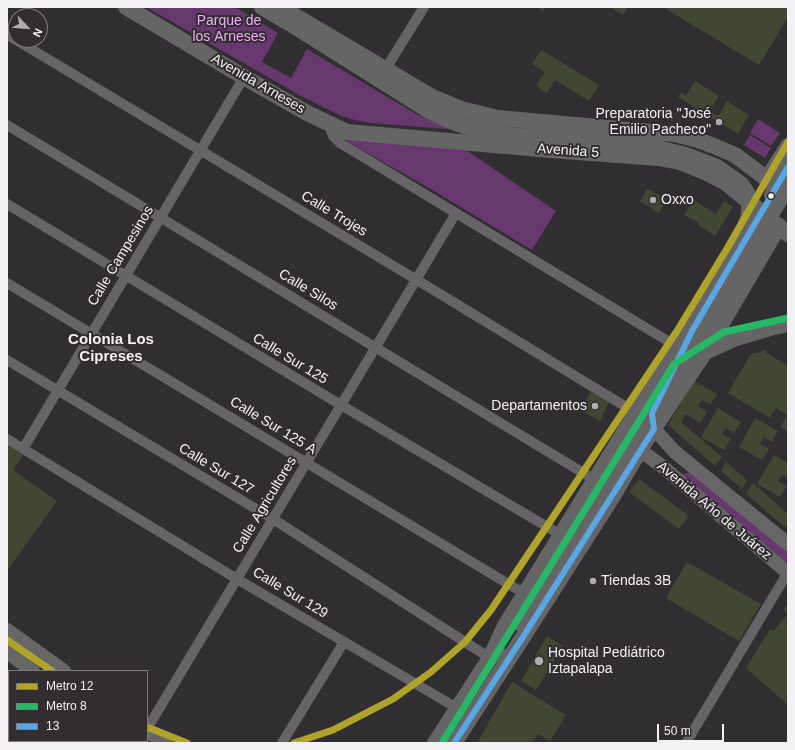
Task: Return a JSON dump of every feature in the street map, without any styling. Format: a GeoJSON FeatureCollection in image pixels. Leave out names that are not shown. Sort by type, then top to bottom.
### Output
{"type":"FeatureCollection","features":[{"type":"Feature","properties":{"kind":"main road","name":"Avenida Arneses"},"geometry":{"type":"LineString","coordinates":[[126,7],[244,77],[307,113],[328,123]]}},
{"type":"Feature","properties":{"kind":"main road"},"geometry":{"type":"LineString","coordinates":[[262,7],[421,106],[456,124],[478,130],[507,135],[649,146],[686,155],[717,167],[741,184],[749,199],[749,215],[742,234],[737,255]]}},
{"type":"Feature","properties":{"kind":"main road"},"geometry":{"type":"LineString","coordinates":[[280,7],[385,70]]}},
{"type":"Feature","properties":{"kind":"main road","name":"Avenida 5"},"geometry":{"type":"LineString","coordinates":[[385,70],[432,97],[461,109],[489,117],[674,134],[695,139],[734,155],[788,197]]}},
{"type":"Feature","properties":{"kind":"main road","name":"Avenida 5"},"geometry":{"type":"LineString","coordinates":[[328,123],[347,132],[658,158],[680,162],[725,182],[784,230]]}},
{"type":"Feature","properties":{"kind":"main road"},"geometry":{"type":"LineString","coordinates":[[767,180],[788,146]]}},
{"type":"Feature","properties":{"kind":"main road"},"geometry":{"type":"LineString","coordinates":[[654,429],[653,411],[692,331],[788,167]]}},
{"type":"Feature","properties":{"kind":"main road"},"geometry":{"type":"LineString","coordinates":[[490,658],[521,624],[642,432],[788,186]]}},
{"type":"Feature","properties":{"kind":"main road"},"geometry":{"type":"LineString","coordinates":[[435,743],[490,658],[505,626],[524,594],[723,270],[757,209]]}},
{"type":"Feature","properties":{"kind":"main road"},"geometry":{"type":"LineString","coordinates":[[454,743],[588,535],[640,450],[705,352],[746,282],[784,230]]}},
{"type":"Feature","properties":{"kind":"main road"},"geometry":{"type":"LineString","coordinates":[[723,270],[732,266],[738,268],[744,273],[746,282]]}},
{"type":"Feature","properties":{"kind":"main road"},"geometry":{"type":"LineString","coordinates":[[705,352],[736,338],[788,324]]}},
{"type":"Feature","properties":{"kind":"main road","name":"Avenida Año de Juárez"},"geometry":{"type":"LineString","coordinates":[[654,429],[675,452],[788,544]]}},
{"type":"Feature","properties":{"kind":"main road","name":"Avenida Año de Juárez"},"geometry":{"type":"LineString","coordinates":[[640,450],[788,573]]}},
{"type":"Feature","properties":{"kind":"main road"},"geometry":{"type":"LineString","coordinates":[[663,468],[668,458],[675,452]]}},
{"type":"Feature","properties":{"kind":"main road"},"geometry":{"type":"LineString","coordinates":[[7,630],[63,670]]}},
{"type":"Feature","properties":{"kind":"main road"},"geometry":{"type":"LineString","coordinates":[[7,652],[33,670]]}},
{"type":"Feature","properties":{"kind":"main road"},"geometry":{"type":"LineString","coordinates":[[148,731],[165,743]]}},
{"type":"Feature","properties":{"kind":"street"},"geometry":{"type":"LineString","coordinates":[[385,70],[424,7]]}},
{"type":"Feature","properties":{"kind":"street","name":"Calle Trojes"},"geometry":{"type":"LineString","coordinates":[[29,48],[636,413]]}},
{"type":"Feature","properties":{"kind":"street","name":"Calle Campesinos"},"geometry":{"type":"LineString","coordinates":[[23,449],[244,77]]}},
{"type":"Feature","properties":{"kind":"street"},"geometry":{"type":"LineString","coordinates":[[328,123],[333,136],[340,143],[676,346]]}},
{"type":"Feature","properties":{"kind":"street","name":"Calle Silos"},"geometry":{"type":"LineString","coordinates":[[7,125],[595,480]]}},
{"type":"Feature","properties":{"kind":"street","name":"Calle Sur 125"},"geometry":{"type":"LineString","coordinates":[[7,204],[341,405],[561,535]]}},
{"type":"Feature","properties":{"kind":"street","name":"Calle Agricultores"},"geometry":{"type":"LineString","coordinates":[[148,728],[456,213]]}},
{"type":"Feature","properties":{"kind":"street","name":"Calle Sur 125 A"},"geometry":{"type":"LineString","coordinates":[[7,283],[524,594]]}},
{"type":"Feature","properties":{"kind":"street","name":"Calle Sur 127"},"geometry":{"type":"LineString","coordinates":[[7,360],[273,519],[490,658]]}},
{"type":"Feature","properties":{"kind":"street","name":"Calle Sur 129"},"geometry":{"type":"LineString","coordinates":[[7,439],[238,579],[457,708]]}},
{"type":"Feature","properties":{"kind":"street"},"geometry":{"type":"LineString","coordinates":[[686,743],[788,573]]}},
{"type":"Feature","properties":{"kind":"street"},"geometry":{"type":"LineString","coordinates":[[282,743],[344,642]]}},
{"type":"Feature","properties":{"kind":"green space","name":"Parque de los Arneses"},"geometry":{"type":"Polygon","coordinates":[[[146,7],[235,7],[278,33],[262,62],[291,78],[307,49],[416,114],[438,123],[471,131],[371,123],[341,116],[301,96],[146,7]]]}},
{"type":"Feature","properties":{"kind":"green space"},"geometry":{"type":"Polygon","coordinates":[[[758,119],[780,133],[771,146],[750,133],[758,119]]]}},
{"type":"Feature","properties":{"kind":"green space"},"geometry":{"type":"Polygon","coordinates":[[[750,135],[771,148],[765,158],[744,145],[750,135]]]}},
{"type":"Feature","properties":{"kind":"green space"},"geometry":{"type":"Polygon","coordinates":[[[349,139],[466,150],[556,211],[532,250],[429,188],[348,142],[349,139]]]}},
{"type":"Feature","properties":{"kind":"green space"},"geometry":{"type":"Polygon","coordinates":[[[691,472],[788,549],[788,563],[785,568],[675,476],[691,472]]]}},
{"type":"Feature","properties":{"kind":"building"},"geometry":{"type":"Polygon","coordinates":[[[537,7],[545,7],[543,11],[537,7]]]}},
{"type":"Feature","properties":{"kind":"building"},"geometry":{"type":"Polygon","coordinates":[[[610,7],[628,7],[623,15],[610,7]]]}},
{"type":"Feature","properties":{"kind":"building"},"geometry":{"type":"Polygon","coordinates":[[[667,7],[788,7],[788,17],[759,65],[666,9],[667,7]]]}},
{"type":"Feature","properties":{"kind":"building"},"geometry":{"type":"Polygon","coordinates":[[[541,50],[599,85],[589,101],[555,80],[547,93],[536,86],[545,72],[532,64],[541,50]]]}},
{"type":"Feature","properties":{"kind":"building"},"geometry":{"type":"Polygon","coordinates":[[[695,81],[719,96],[710,111],[718,116],[727,101],[749,115],[738,134],[678,97],[681,92],[686,96],[695,81]]]}},
{"type":"Feature","properties":{"kind":"building","name":"Oxxo"},"geometry":{"type":"Polygon","coordinates":[[[647,189],[667,199],[659,213],[640,201],[647,189]]]}},
{"type":"Feature","properties":{"kind":"building"},"geometry":{"type":"Polygon","coordinates":[[[693,200],[716,214],[724,201],[733,207],[715,236],[698,225],[699,223],[684,215],[693,200]]]}},
{"type":"Feature","properties":{"kind":"building"},"geometry":{"type":"Polygon","coordinates":[[[766,350],[765,352],[788,366],[788,432],[780,427],[787,415],[776,408],[770,418],[728,393],[751,354],[766,350]]]}},
{"type":"Feature","properties":{"kind":"building"},"geometry":{"type":"Polygon","coordinates":[[[694,381],[717,394],[710,405],[702,400],[698,406],[707,412],[700,423],[686,414],[681,422],[722,457],[715,466],[668,425],[694,381]]]}},
{"type":"Feature","properties":{"kind":"building","name":"Departamentos"},"geometry":{"type":"Polygon","coordinates":[[[591,392],[609,402],[600,421],[580,410],[591,392]]]}},
{"type":"Feature","properties":{"kind":"building"},"geometry":{"type":"Polygon","coordinates":[[[718,408],[741,422],[734,433],[726,428],[722,434],[731,439],[724,450],[701,437],[718,408]]]}},
{"type":"Feature","properties":{"kind":"building"},"geometry":{"type":"Polygon","coordinates":[[[755,418],[778,431],[772,442],[764,437],[760,444],[769,449],[762,460],[739,447],[755,418]]]}},
{"type":"Feature","properties":{"kind":"building"},"geometry":{"type":"Polygon","coordinates":[[[7,445],[23,455],[13,470],[57,501],[7,571],[7,445]]]}},
{"type":"Feature","properties":{"kind":"building"},"geometry":{"type":"Polygon","coordinates":[[[774,455],[788,463],[788,478],[782,475],[778,481],[787,486],[780,497],[757,484],[774,455]]]}},
{"type":"Feature","properties":{"kind":"building"},"geometry":{"type":"Polygon","coordinates":[[[726,462],[747,480],[742,489],[721,471],[726,462]]]}},
{"type":"Feature","properties":{"kind":"building"},"geometry":{"type":"Polygon","coordinates":[[[639,479],[689,516],[679,529],[629,492],[639,479]]]}},
{"type":"Feature","properties":{"kind":"building"},"geometry":{"type":"Polygon","coordinates":[[[753,483],[788,514],[788,524],[785,527],[746,494],[753,483]]]}},
{"type":"Feature","properties":{"kind":"building"},"geometry":{"type":"Polygon","coordinates":[[[687,562],[761,604],[739,641],[666,598],[687,562]]]}},
{"type":"Feature","properties":{"kind":"building"},"geometry":{"type":"Polygon","coordinates":[[[788,604],[788,614],[783,609],[788,604]]]}},
{"type":"Feature","properties":{"kind":"building"},"geometry":{"type":"Polygon","coordinates":[[[788,614],[788,705],[746,668],[770,629],[773,631],[788,614]]]}},
{"type":"Feature","properties":{"kind":"building"},"geometry":{"type":"Polygon","coordinates":[[[547,636],[563,646],[536,690],[521,681],[547,636]]]}},
{"type":"Feature","properties":{"kind":"building"},"geometry":{"type":"Polygon","coordinates":[[[512,682],[566,715],[550,741],[538,734],[532,743],[477,743],[512,682]]]}},
{"type":"Feature","properties":{"kind":"metro line","name":"12"},"geometry":{"type":"LineString","coordinates":[[294,743],[333,730],[393,699],[431,672],[465,642],[491,610],[677,331],[728,247],[788,142]]}},
{"type":"Feature","properties":{"kind":"metro line","name":"8"},"geometry":{"type":"LineString","coordinates":[[442,743],[674,364],[724,332],[788,318]]}},
{"type":"Feature","properties":{"kind":"metro line","name":"12"},"geometry":{"type":"LineString","coordinates":[[7,640],[51,670]]}},
{"type":"Feature","properties":{"kind":"metro line","name":"12"},"geometry":{"type":"LineString","coordinates":[[148,727],[187,743]]}},
{"type":"Feature","properties":{"kind":"transit line","name":"13"},"geometry":{"type":"LineString","coordinates":[[454,743],[523,637],[654,429],[653,411],[692,331],[788,167]]}},
{"type":"Feature","properties":{"kind":"place","name":"Preparatoria \"José Emilio Pacheco\""},"geometry":{"type":"Point","coordinates":[719,122]}},
{"type":"Feature","properties":{"kind":"place","name":"Oxxo"},"geometry":{"type":"Point","coordinates":[653,200]}},
{"type":"Feature","properties":{"kind":"place","name":"Departamentos"},"geometry":{"type":"Point","coordinates":[595,406]}},
{"type":"Feature","properties":{"kind":"place","name":"Tiendas 3B"},"geometry":{"type":"Point","coordinates":[593,581]}},
{"type":"Feature","properties":{"kind":"place","name":"Hospital Pediátrico Iztapalapa"},"geometry":{"type":"Point","coordinates":[539,661]}},
{"type":"Feature","properties":{"kind":"district","name":"Colonia Los Cipreses"},"geometry":{"type":"Point","coordinates":[111,348]}}]}
